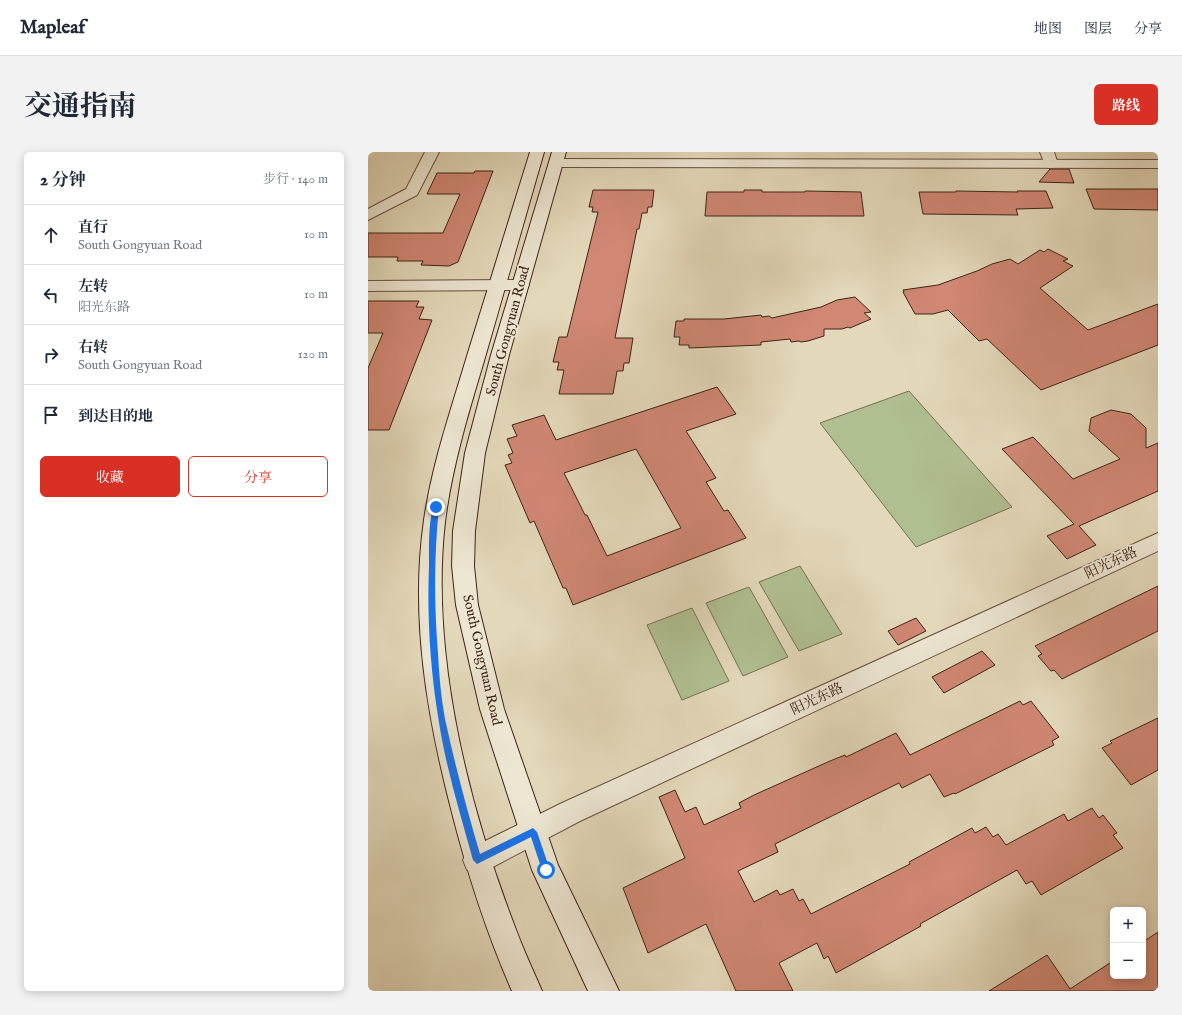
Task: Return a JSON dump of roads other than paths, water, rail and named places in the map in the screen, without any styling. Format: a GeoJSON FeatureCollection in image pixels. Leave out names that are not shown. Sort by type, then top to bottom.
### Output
{"type":"FeatureCollection","features":[{"type":"Feature","properties":{"kind":"main road"},"geometry":{"type":"LineString","coordinates":[[368,215],[412,192],[432,152]]}},
{"type":"Feature","properties":{"kind":"main road","name":"South Gongyuan Road"},"geometry":{"type":"LineString","coordinates":[[527,991],[508,949],[487,892],[455,778],[441,718],[430,607],[431,570],[436,507],[444,468],[537,152]]}},
{"type":"Feature","properties":{"kind":"main road"},"geometry":{"type":"LineString","coordinates":[[558,158],[1049,158],[1158,164]]}},
{"type":"Feature","properties":{"kind":"main road","name":"South Gongyuan Road"},"geometry":{"type":"LineString","coordinates":[[558,158],[500,356],[475,453],[464,531],[463,566],[467,605],[492,709],[546,870],[604,991]]}},
{"type":"Feature","properties":{"kind":"main road"},"geometry":{"type":"LineString","coordinates":[[368,286],[520,285]]}},
{"type":"Feature","properties":{"kind":"main road","name":"阳光东路"},"geometry":{"type":"LineString","coordinates":[[477,860],[578,809],[1158,541]]}}]}
